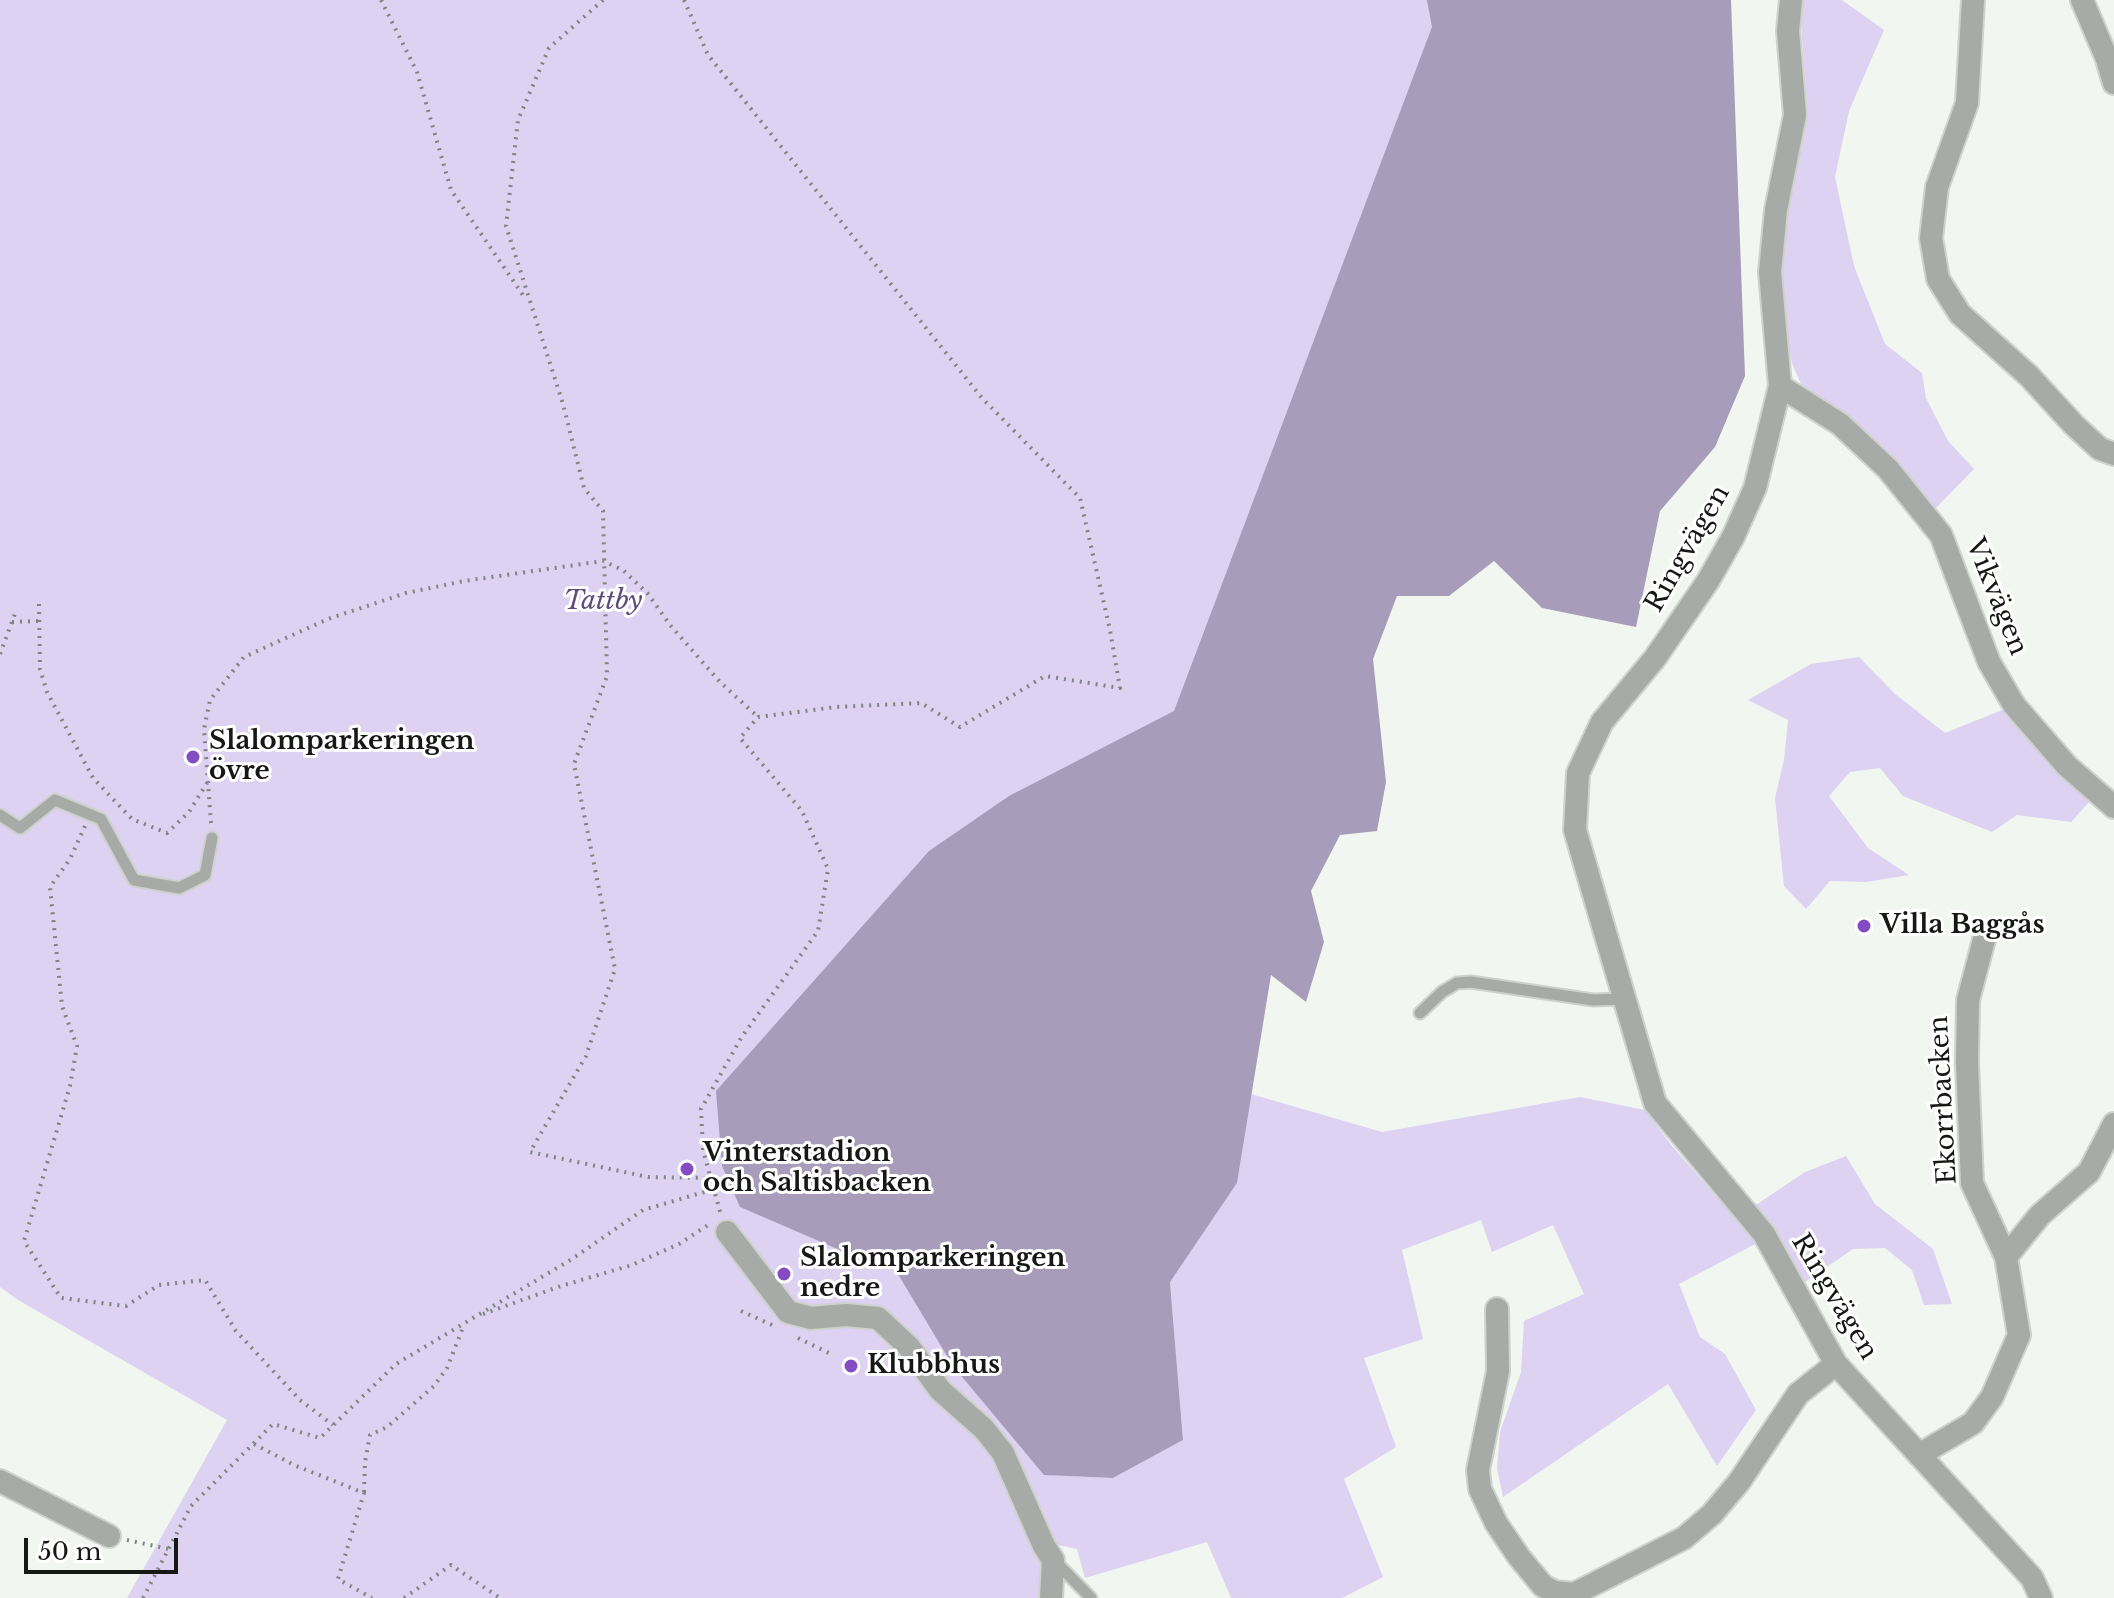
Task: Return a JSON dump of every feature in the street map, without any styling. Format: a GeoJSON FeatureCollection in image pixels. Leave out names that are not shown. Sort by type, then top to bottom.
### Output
{"type":"FeatureCollection","features":[{"type":"Feature","properties":{"kind":"street","name":"Ringvägen"},"geometry":{"type":"LineString","coordinates":[[1791,0],[1788,31],[1795,115],[1776,210],[1770,272],[1780,386],[1755,488],[1733,537],[1708,581],[1655,658],[1602,722],[1578,773],[1575,830],[1655,1103],[1764,1234],[1836,1364],[2032,1578],[2041,1598]]}},
{"type":"Feature","properties":{"kind":"street"},"geometry":{"type":"LineString","coordinates":[[1973,0],[1967,103],[1937,187],[1932,225],[1931,238],[1938,279],[1960,314],[2029,376],[2100,449],[2114,454]]}},
{"type":"Feature","properties":{"kind":"street"},"geometry":{"type":"LineString","coordinates":[[2082,0],[2114,83]]}},
{"type":"Feature","properties":{"kind":"street","name":"Vikvägen"},"geometry":{"type":"LineString","coordinates":[[1780,386],[1840,424],[1888,469],[1924,513],[1941,535],[1989,662],[2014,705],[2067,766],[2114,807]]}},
{"type":"Feature","properties":{"kind":"street","name":"Ekorrbacken"},"geometry":{"type":"LineString","coordinates":[[1919,1455],[1973,1423],[1992,1397],[2019,1335],[2006,1257],[1972,1183],[1968,1000],[1985,936]]}},
{"type":"Feature","properties":{"kind":"street"},"geometry":{"type":"LineString","coordinates":[[2006,1257],[2040,1215],[2089,1172],[2114,1124]]}},
{"type":"Feature","properties":{"kind":"street"},"geometry":{"type":"LineString","coordinates":[[724,1223],[788,1312],[811,1318],[846,1315],[878,1318],[909,1347],[940,1390],[984,1429],[1003,1453],[1053,1560],[1051,1598]]}},
{"type":"Feature","properties":{"kind":"street"},"geometry":{"type":"LineString","coordinates":[[1497,1309],[1498,1371],[1478,1470],[1480,1489],[1496,1523],[1519,1557],[1554,1595],[1574,1594],[1684,1538],[1712,1514],[1739,1482],[1798,1394],[1836,1364]]}},
{"type":"Feature","properties":{"kind":"street"},"geometry":{"type":"LineString","coordinates":[[0,1481],[109,1536]]}},
{"type":"Feature","properties":{"kind":"lane"},"geometry":{"type":"LineString","coordinates":[[0,815],[20,828],[55,800],[101,819],[134,880],[156,886],[179,888],[205,875],[212,838]]}},
{"type":"Feature","properties":{"kind":"lane"},"geometry":{"type":"LineString","coordinates":[[1420,1013],[1442,992],[1457,983],[1471,982],[1593,1000],[1624,999]]}},
{"type":"Feature","properties":{"kind":"lane"},"geometry":{"type":"LineString","coordinates":[[1053,1560],[1091,1598]]}},
{"type":"Feature","properties":{"kind":"path"},"geometry":{"type":"LineString","coordinates":[[381,0],[417,72],[451,190],[529,303]]}},
{"type":"Feature","properties":{"kind":"path"},"geometry":{"type":"LineString","coordinates":[[603,0],[549,48],[518,120],[506,226],[563,404],[584,488],[603,511],[607,676],[574,764],[615,969],[586,1056],[530,1152],[648,1177],[709,1178]]}},
{"type":"Feature","properties":{"kind":"path"},"geometry":{"type":"LineString","coordinates":[[473,1318],[561,1286],[632,1265],[724,1223],[712,1190],[703,1150],[701,1109],[741,1038],[818,931],[828,869],[802,811],[740,738],[758,717],[836,707],[921,703],[960,727],[1045,676],[1120,688],[1080,498],[982,398],[717,67],[708,55],[684,0]]}},
{"type":"Feature","properties":{"kind":"path"},"geometry":{"type":"LineString","coordinates":[[212,838],[204,729],[210,700],[244,657],[328,619],[406,593],[464,581],[603,561],[623,570],[648,594],[670,625],[720,682],[758,717]]}},
{"type":"Feature","properties":{"kind":"path"},"geometry":{"type":"LineString","coordinates":[[39,604],[40,669],[47,692],[93,778],[132,819],[167,833],[189,812],[208,781]]}},
{"type":"Feature","properties":{"kind":"path"},"geometry":{"type":"LineString","coordinates":[[0,654],[16,611]]}},
{"type":"Feature","properties":{"kind":"path"},"geometry":{"type":"LineString","coordinates":[[12,622],[39,621]]}},
{"type":"Feature","properties":{"kind":"path"},"geometry":{"type":"LineString","coordinates":[[91,815],[70,859],[50,887],[62,1006],[77,1046],[70,1086],[24,1241],[61,1298],[126,1306],[159,1285],[205,1280],[236,1331],[300,1400],[333,1425]]}},
{"type":"Feature","properties":{"kind":"path"},"geometry":{"type":"LineString","coordinates":[[143,1598],[191,1506],[273,1424],[320,1438],[396,1364],[572,1259],[643,1210],[712,1190]]}},
{"type":"Feature","properties":{"kind":"path"},"geometry":{"type":"LineString","coordinates":[[372,1598],[338,1579],[364,1493],[370,1435],[387,1427],[434,1386],[447,1368],[465,1323]]}},
{"type":"Feature","properties":{"kind":"path"},"geometry":{"type":"LineString","coordinates":[[253,1444],[294,1465],[364,1493]]}},
{"type":"Feature","properties":{"kind":"path"},"geometry":{"type":"LineString","coordinates":[[109,1536],[169,1549]]}},
{"type":"Feature","properties":{"kind":"path"},"geometry":{"type":"LineString","coordinates":[[404,1598],[451,1565],[500,1598]]}},
{"type":"Feature","properties":{"kind":"green space","name":"Tattby"},"geometry":{"type":"Polygon","coordinates":[[[0,0],[1562,0],[1049,1475],[1113,1478],[1183,1440],[1170,1281],[1237,1183],[1251,1094],[1382,1132],[1580,1097],[1645,1110],[1672,1146],[1757,1243],[1679,1284],[1700,1337],[1725,1354],[1756,1410],[1717,1466],[1668,1384],[1503,1497],[1497,1468],[1500,1432],[1521,1372],[1524,1321],[1584,1294],[1553,1225],[1492,1252],[1481,1220],[1402,1250],[1423,1339],[1364,1358],[1396,1447],[1344,1479],[1383,1577],[1342,1598],[1231,1598],[1207,1542],[1085,1578],[1077,1549],[1044,1542],[1041,1598],[127,1598],[227,1420],[0,1287],[0,0]]]}},
{"type":"Feature","properties":{"kind":"green space"},"geometry":{"type":"Polygon","coordinates":[[[1799,0],[1842,0],[1884,30],[1849,111],[1835,177],[1854,266],[1885,344],[1922,373],[1926,398],[1948,441],[1974,469],[1935,509],[1849,420],[1802,386],[1793,366],[1785,336],[1781,261],[1786,216],[1808,116],[1799,0]]]}},
{"type":"Feature","properties":{"kind":"green space"},"geometry":{"type":"Polygon","coordinates":[[[1859,657],[1895,694],[1945,733],[2002,710],[2090,801],[2071,822],[2017,815],[1992,832],[1903,796],[1880,768],[1850,772],[1829,796],[1868,848],[1909,875],[1866,882],[1830,881],[1806,909],[1784,886],[1775,798],[1784,760],[1788,720],[1748,700],[1811,664],[1859,657]]]}},
{"type":"Feature","properties":{"kind":"green space"},"geometry":{"type":"Polygon","coordinates":[[[1846,1156],[1875,1204],[1933,1249],[1952,1304],[1924,1305],[1912,1270],[1885,1248],[1853,1249],[1802,1284],[1753,1207],[1805,1172],[1846,1156]]]}},
{"type":"Feature","properties":{"kind":"shaded area"},"geometry":{"type":"Polygon","coordinates":[[[1427,0],[1731,0],[1745,376],[1715,447],[1660,511],[1636,627],[1542,608],[1494,561],[1449,596],[1397,596],[1373,659],[1386,782],[1377,831],[1340,835],[1311,891],[1324,942],[1306,1002],[1271,975],[1237,1183],[1170,1282],[1183,1440],[1113,1478],[1044,1475],[953,1366],[883,1249],[849,1254],[740,1207],[722,1166],[716,1091],[929,851],[1009,796],[1174,711],[1432,27],[1427,0]]]}},
{"type":"Feature","properties":{"kind":"place","name":"Slalomparkeringen övre"},"geometry":{"type":"Point","coordinates":[193,757]}},
{"type":"Feature","properties":{"kind":"place","name":"Villa Baggås"},"geometry":{"type":"Point","coordinates":[1864,926]}},
{"type":"Feature","properties":{"kind":"place","name":"Vinterstadion och Saltisbacken"},"geometry":{"type":"Point","coordinates":[687,1169]}},
{"type":"Feature","properties":{"kind":"place","name":"Slalomparkeringen nedre"},"geometry":{"type":"Point","coordinates":[784,1274]}},
{"type":"Feature","properties":{"kind":"place","name":"Klubbhus"},"geometry":{"type":"Point","coordinates":[851,1366]}}]}
